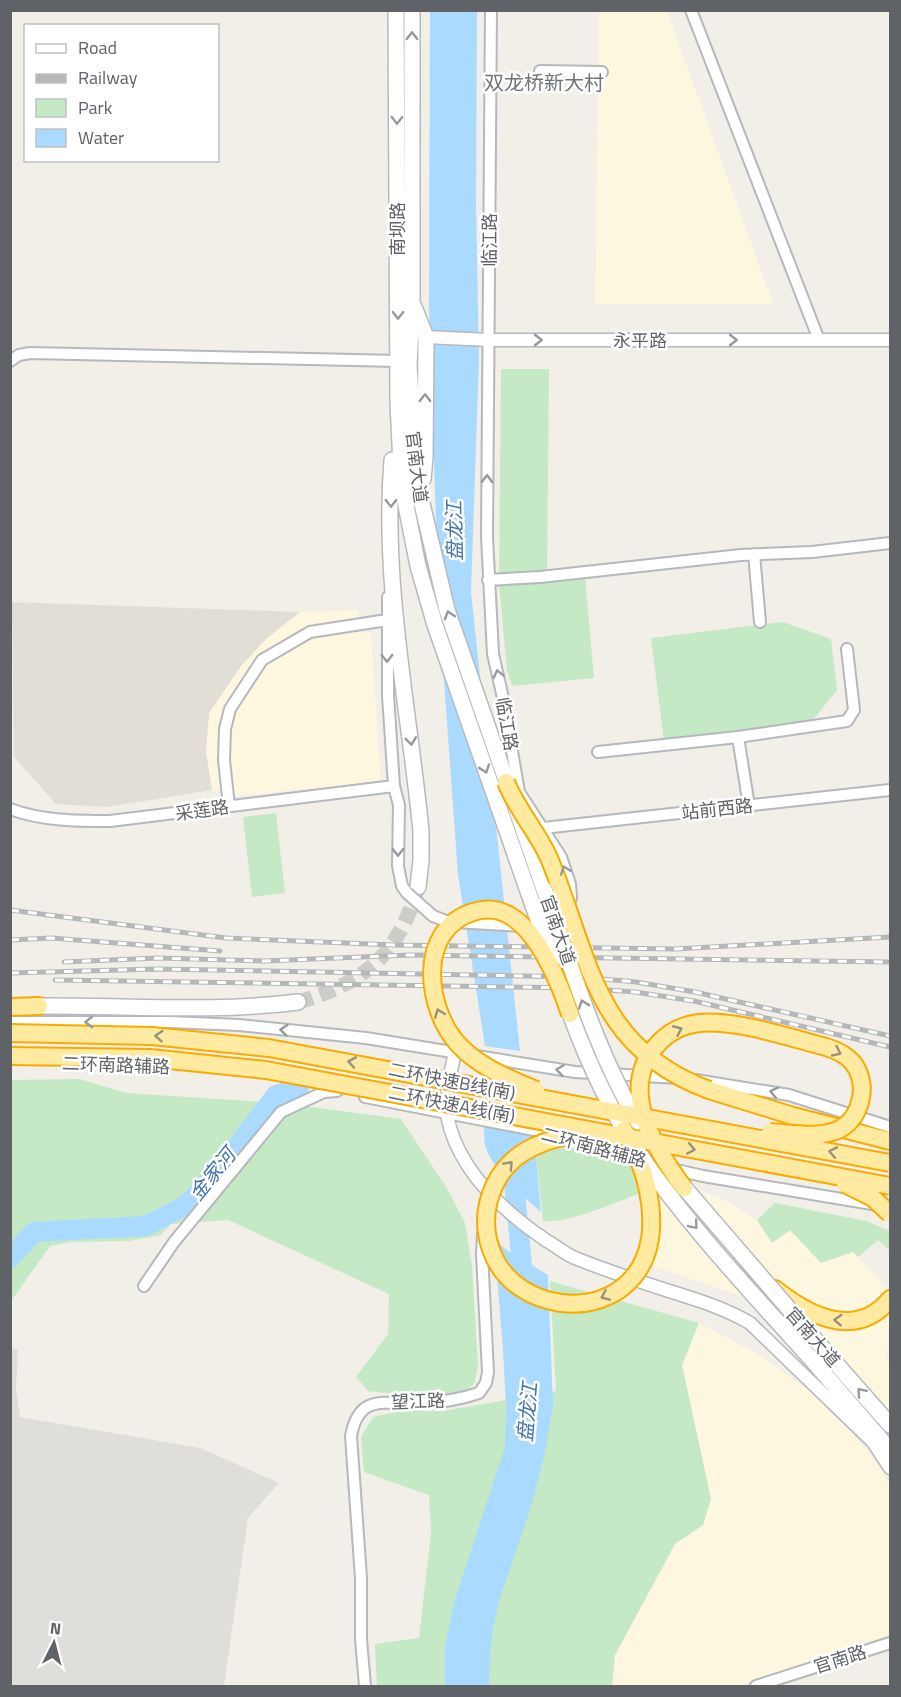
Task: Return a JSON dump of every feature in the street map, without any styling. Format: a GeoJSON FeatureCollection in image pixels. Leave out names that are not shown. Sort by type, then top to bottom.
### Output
{"type":"FeatureCollection","features":[{"type":"Feature","properties":{"kind":"highway"},"geometry":{"type":"LineString","coordinates":[[506,782],[515,803],[548,858],[602,1000],[620,1027],[637,1046],[670,1072],[695,1085],[793,1116],[891,1141]]}},
{"type":"Feature","properties":{"kind":"highway"},"geometry":{"type":"LineString","coordinates":[[570,1014],[558,984],[542,954],[529,932],[513,917],[494,910],[475,911],[462,917],[444,933],[434,957],[433,992],[444,1025],[458,1044],[477,1061],[514,1081],[562,1100],[613,1114],[622,1126],[626,1133],[629,1139],[632,1144],[637,1155],[649,1200],[649,1239],[641,1266],[623,1287],[596,1300],[561,1303],[545,1300],[517,1286],[494,1257],[486,1236],[485,1221],[491,1194],[508,1164],[532,1147],[566,1137],[598,1134],[614,1135],[622,1136],[630,1137],[638,1139]]}},
{"type":"Feature","properties":{"kind":"highway"},"geometry":{"type":"LineString","coordinates":[[10,1007],[39,1006]]}},
{"type":"Feature","properties":{"kind":"highway"},"geometry":{"type":"LineString","coordinates":[[673,1122],[752,1131],[828,1132],[842,1128],[854,1116],[860,1102],[861,1079],[852,1061],[841,1053],[787,1037],[713,1023],[689,1025],[668,1034],[647,1060],[640,1084],[640,1101],[655,1143],[684,1188]]}},
{"type":"Feature","properties":{"kind":"highway","name":"二环快速B线(南)"},"geometry":{"type":"LineString","coordinates":[[10,1033],[141,1035],[239,1044],[344,1061],[613,1114],[673,1122],[891,1163]]}},
{"type":"Feature","properties":{"kind":"highway","name":"二环快速A线(南)"},"geometry":{"type":"LineString","coordinates":[[10,1056],[150,1058],[236,1066],[891,1186]]}},
{"type":"Feature","properties":{"kind":"highway"},"geometry":{"type":"LineString","coordinates":[[775,1164],[822,1175],[848,1185],[873,1198],[891,1214]]}},
{"type":"Feature","properties":{"kind":"highway"},"geometry":{"type":"LineString","coordinates":[[740,1254],[778,1291],[804,1309],[826,1319],[849,1321],[860,1318],[879,1309],[891,1299]]}},
{"type":"Feature","properties":{"kind":"main road","name":"南坝路"},"geometry":{"type":"LineString","coordinates":[[396,10],[403,355],[399,447]]}},
{"type":"Feature","properties":{"kind":"main road","name":"南坝路"},"geometry":{"type":"LineString","coordinates":[[403,355],[412,304],[412,10]]}},
{"type":"Feature","properties":{"kind":"main road"},"geometry":{"type":"LineString","coordinates":[[412,304],[428,337],[425,458],[420,498]]}},
{"type":"Feature","properties":{"kind":"main road","name":"官南大道"},"geometry":{"type":"LineString","coordinates":[[403,355],[420,498],[447,610],[603,1055],[642,1130],[684,1188],[891,1425]]}},
{"type":"Feature","properties":{"kind":"main road"},"geometry":{"type":"LineString","coordinates":[[403,355],[391,492],[392,558],[401,666],[421,831],[421,860],[412,890]]}},
{"type":"Feature","properties":{"kind":"main road","name":"官南大道"},"geometry":{"type":"LineString","coordinates":[[399,447],[404,502],[414,551],[435,625],[570,1014],[613,1114],[648,1166],[685,1214],[891,1450]]}},
{"type":"Feature","properties":{"kind":"main road"},"geometry":{"type":"LineString","coordinates":[[39,1006],[202,1008],[297,1002]]}},
{"type":"Feature","properties":{"kind":"street","name":"临江路"},"geometry":{"type":"LineString","coordinates":[[412,890],[441,921],[513,926],[554,922],[562,915],[571,898],[570,884],[561,857],[525,802],[517,784],[503,698],[493,654],[488,580],[484,340],[491,10]]}},
{"type":"Feature","properties":{"kind":"street"},"geometry":{"type":"LineString","coordinates":[[691,10],[819,340]]}},
{"type":"Feature","properties":{"kind":"street"},"geometry":{"type":"LineString","coordinates":[[540,72],[603,72]]}},
{"type":"Feature","properties":{"kind":"street","name":"永平路"},"geometry":{"type":"LineString","coordinates":[[428,337],[484,340],[891,340]]}},
{"type":"Feature","properties":{"kind":"street"},"geometry":{"type":"LineString","coordinates":[[10,361],[30,352],[403,355]]}},
{"type":"Feature","properties":{"kind":"street"},"geometry":{"type":"LineString","coordinates":[[488,580],[891,543]]}},
{"type":"Feature","properties":{"kind":"street"},"geometry":{"type":"LineString","coordinates":[[754,554],[760,622]]}},
{"type":"Feature","properties":{"kind":"street"},"geometry":{"type":"LineString","coordinates":[[392,558],[387,620],[388,695],[394,786],[399,805],[398,866],[402,886],[412,890]]}},
{"type":"Feature","properties":{"kind":"street"},"geometry":{"type":"LineString","coordinates":[[229,806],[224,760],[225,729],[230,709],[262,660],[310,632],[387,620]]}},
{"type":"Feature","properties":{"kind":"street"},"geometry":{"type":"LineString","coordinates":[[598,752],[738,737],[847,721],[854,710],[847,649]]}},
{"type":"Feature","properties":{"kind":"street"},"geometry":{"type":"LineString","coordinates":[[738,737],[749,806]]}},
{"type":"Feature","properties":{"kind":"street","name":"采莲路"},"geometry":{"type":"LineString","coordinates":[[10,809],[25,814],[67,820],[110,821],[394,786]]}},
{"type":"Feature","properties":{"kind":"street","name":"站前西路"},"geometry":{"type":"LineString","coordinates":[[543,828],[891,790]]}},
{"type":"Feature","properties":{"kind":"street"},"geometry":{"type":"LineString","coordinates":[[10,1022],[171,1022],[239,1025],[366,1038],[575,1072],[680,1078],[728,1084],[812,1101],[891,1127]]}},
{"type":"Feature","properties":{"kind":"street"},"geometry":{"type":"LineString","coordinates":[[455,1052],[447,1100],[447,1113],[452,1132],[464,1158],[490,1194],[503,1207],[572,1257],[668,1291],[705,1301],[750,1323],[873,1442],[891,1468]]}},
{"type":"Feature","properties":{"kind":"street","name":"二环南路辅路"},"geometry":{"type":"LineString","coordinates":[[10,1063],[175,1067],[239,1074],[337,1091],[585,1141],[663,1167],[703,1176],[891,1207]]}},
{"type":"Feature","properties":{"kind":"street"},"geometry":{"type":"LineString","coordinates":[[144,1286],[174,1242],[281,1112],[324,1092],[337,1091]]}},
{"type":"Feature","properties":{"kind":"street","name":"望江路"},"geometry":{"type":"LineString","coordinates":[[366,1686],[361,1639],[361,1578],[351,1436],[354,1421],[366,1406],[382,1402],[422,1404],[464,1398],[479,1393],[486,1383],[488,1372],[482,1254],[490,1194]]}},
{"type":"Feature","properties":{"kind":"street","name":"官南路"},"geometry":{"type":"LineString","coordinates":[[756,1686],[891,1643]]}},
{"type":"Feature","properties":{"kind":"shaded area"},"geometry":{"type":"Polygon","coordinates":[[[599,11],[667,11],[773,304],[595,304],[599,11]]]}},
{"type":"Feature","properties":{"kind":"shaded area"},"geometry":{"type":"Polygon","coordinates":[[[12,602],[300,612],[266,639],[241,666],[209,713],[206,752],[212,790],[107,807],[56,804],[14,757],[12,602]]]}},
{"type":"Feature","properties":{"kind":"shaded area"},"geometry":{"type":"Polygon","coordinates":[[[358,610],[361,633],[371,632],[381,781],[236,796],[235,789],[212,790],[206,753],[209,713],[241,666],[266,639],[300,612],[358,610]]]}},
{"type":"Feature","properties":{"kind":"shaded area"},"geometry":{"type":"Polygon","coordinates":[[[707,1193],[728,1202],[757,1220],[772,1243],[790,1230],[853,1252],[890,1291],[887,1361],[890,1368],[890,1455],[754,1305],[741,1296],[650,1265],[662,1228],[658,1196],[707,1193]]]}},
{"type":"Feature","properties":{"kind":"shaded area"},"geometry":{"type":"Polygon","coordinates":[[[699,1323],[761,1356],[820,1399],[847,1426],[883,1472],[890,1485],[890,1635],[737,1686],[612,1686],[615,1655],[675,1544],[703,1525],[711,1499],[682,1365],[699,1323]]]}},
{"type":"Feature","properties":{"kind":"shaded area"},"geometry":{"type":"Polygon","coordinates":[[[11,1348],[18,1350],[16,1390],[20,1417],[200,1448],[279,1483],[248,1518],[224,1686],[11,1685],[11,1348]]]}},
{"type":"Feature","properties":{"kind":"green space"},"geometry":{"type":"Polygon","coordinates":[[[501,369],[549,369],[547,580],[585,577],[594,678],[512,686],[507,670],[499,584],[501,369]]]}},
{"type":"Feature","properties":{"kind":"green space"},"geometry":{"type":"Polygon","coordinates":[[[783,622],[831,639],[837,690],[812,721],[664,741],[651,638],[783,622]]]}},
{"type":"Feature","properties":{"kind":"green space"},"geometry":{"type":"Polygon","coordinates":[[[276,813],[285,893],[252,897],[243,817],[276,813]]]}},
{"type":"Feature","properties":{"kind":"green space"},"geometry":{"type":"Polygon","coordinates":[[[80,1079],[126,1093],[281,1103],[401,1119],[448,1190],[465,1223],[472,1266],[478,1367],[474,1384],[465,1391],[425,1397],[368,1391],[356,1377],[388,1334],[389,1294],[228,1220],[171,1224],[161,1235],[129,1241],[71,1242],[50,1246],[11,1301],[11,1080],[80,1079]]]}},
{"type":"Feature","properties":{"kind":"green space"},"geometry":{"type":"Polygon","coordinates":[[[534,1136],[659,1177],[656,1187],[584,1214],[555,1221],[543,1221],[534,1136]]]}},
{"type":"Feature","properties":{"kind":"green space"},"geometry":{"type":"Polygon","coordinates":[[[775,1203],[866,1221],[890,1231],[890,1249],[878,1240],[858,1257],[853,1252],[821,1263],[790,1230],[772,1243],[757,1220],[775,1203]]]}},
{"type":"Feature","properties":{"kind":"green space"},"geometry":{"type":"Polygon","coordinates":[[[550,1281],[699,1323],[682,1365],[711,1499],[703,1525],[675,1544],[615,1655],[612,1686],[377,1686],[375,1644],[419,1638],[431,1532],[429,1495],[364,1472],[361,1437],[373,1417],[401,1411],[443,1411],[556,1391],[550,1281]]]}},
{"type":"Feature","properties":{"kind":"water"},"geometry":{"type":"Polygon","coordinates":[[[430,11],[477,11],[476,205],[479,360],[471,592],[520,1051],[485,1046],[458,875],[439,611],[429,310],[430,11]]]}},
{"type":"Feature","properties":{"kind":"water"},"geometry":{"type":"Polygon","coordinates":[[[484,1126],[534,1136],[541,1212],[509,1182],[494,1164],[485,1145],[484,1126]]]}},
{"type":"Feature","properties":{"kind":"water"},"geometry":{"type":"Polygon","coordinates":[[[494,1240],[548,1275],[553,1406],[544,1457],[529,1513],[499,1601],[492,1632],[490,1686],[445,1686],[445,1645],[455,1599],[505,1447],[503,1349],[494,1240]]]}},
{"type":"Feature","properties":{"kind":"waterway","name":"金家河"},"geometry":{"type":"LineString","coordinates":[[10,1258],[34,1232],[146,1226],[188,1204],[220,1169],[276,1095],[299,1088]]}},
{"type":"Feature","properties":{"kind":"waterway","name":"盘龙江"},"geometry":{"type":"LineString","coordinates":[[509,1131],[524,1286]]}},
{"type":"Feature","properties":{"kind":"tunnel"},"geometry":{"type":"LineString","coordinates":[[298,1002],[342,986],[376,963],[400,931],[418,887]]}},
{"type":"Feature","properties":{"kind":"railway"},"geometry":{"type":"LineString","coordinates":[[10,910],[226,938],[394,945],[675,949],[890,937]]}},
{"type":"Feature","properties":{"kind":"railway"},"geometry":{"type":"LineString","coordinates":[[10,940],[51,938],[220,951]]}},
{"type":"Feature","properties":{"kind":"railway"},"geometry":{"type":"LineString","coordinates":[[64,962],[157,958],[265,961],[409,955],[890,962]]}},
{"type":"Feature","properties":{"kind":"railway"},"geometry":{"type":"LineString","coordinates":[[10,973],[158,969],[580,977],[636,982],[695,992],[890,1036]]}},
{"type":"Feature","properties":{"kind":"railway"},"geometry":{"type":"LineString","coordinates":[[55,980],[581,988],[635,992],[694,1001],[890,1047]]}},
{"type":"Feature","properties":{"kind":"district","name":"双龙桥新大村"},"geometry":{"type":"Point","coordinates":[544,82]}}]}
